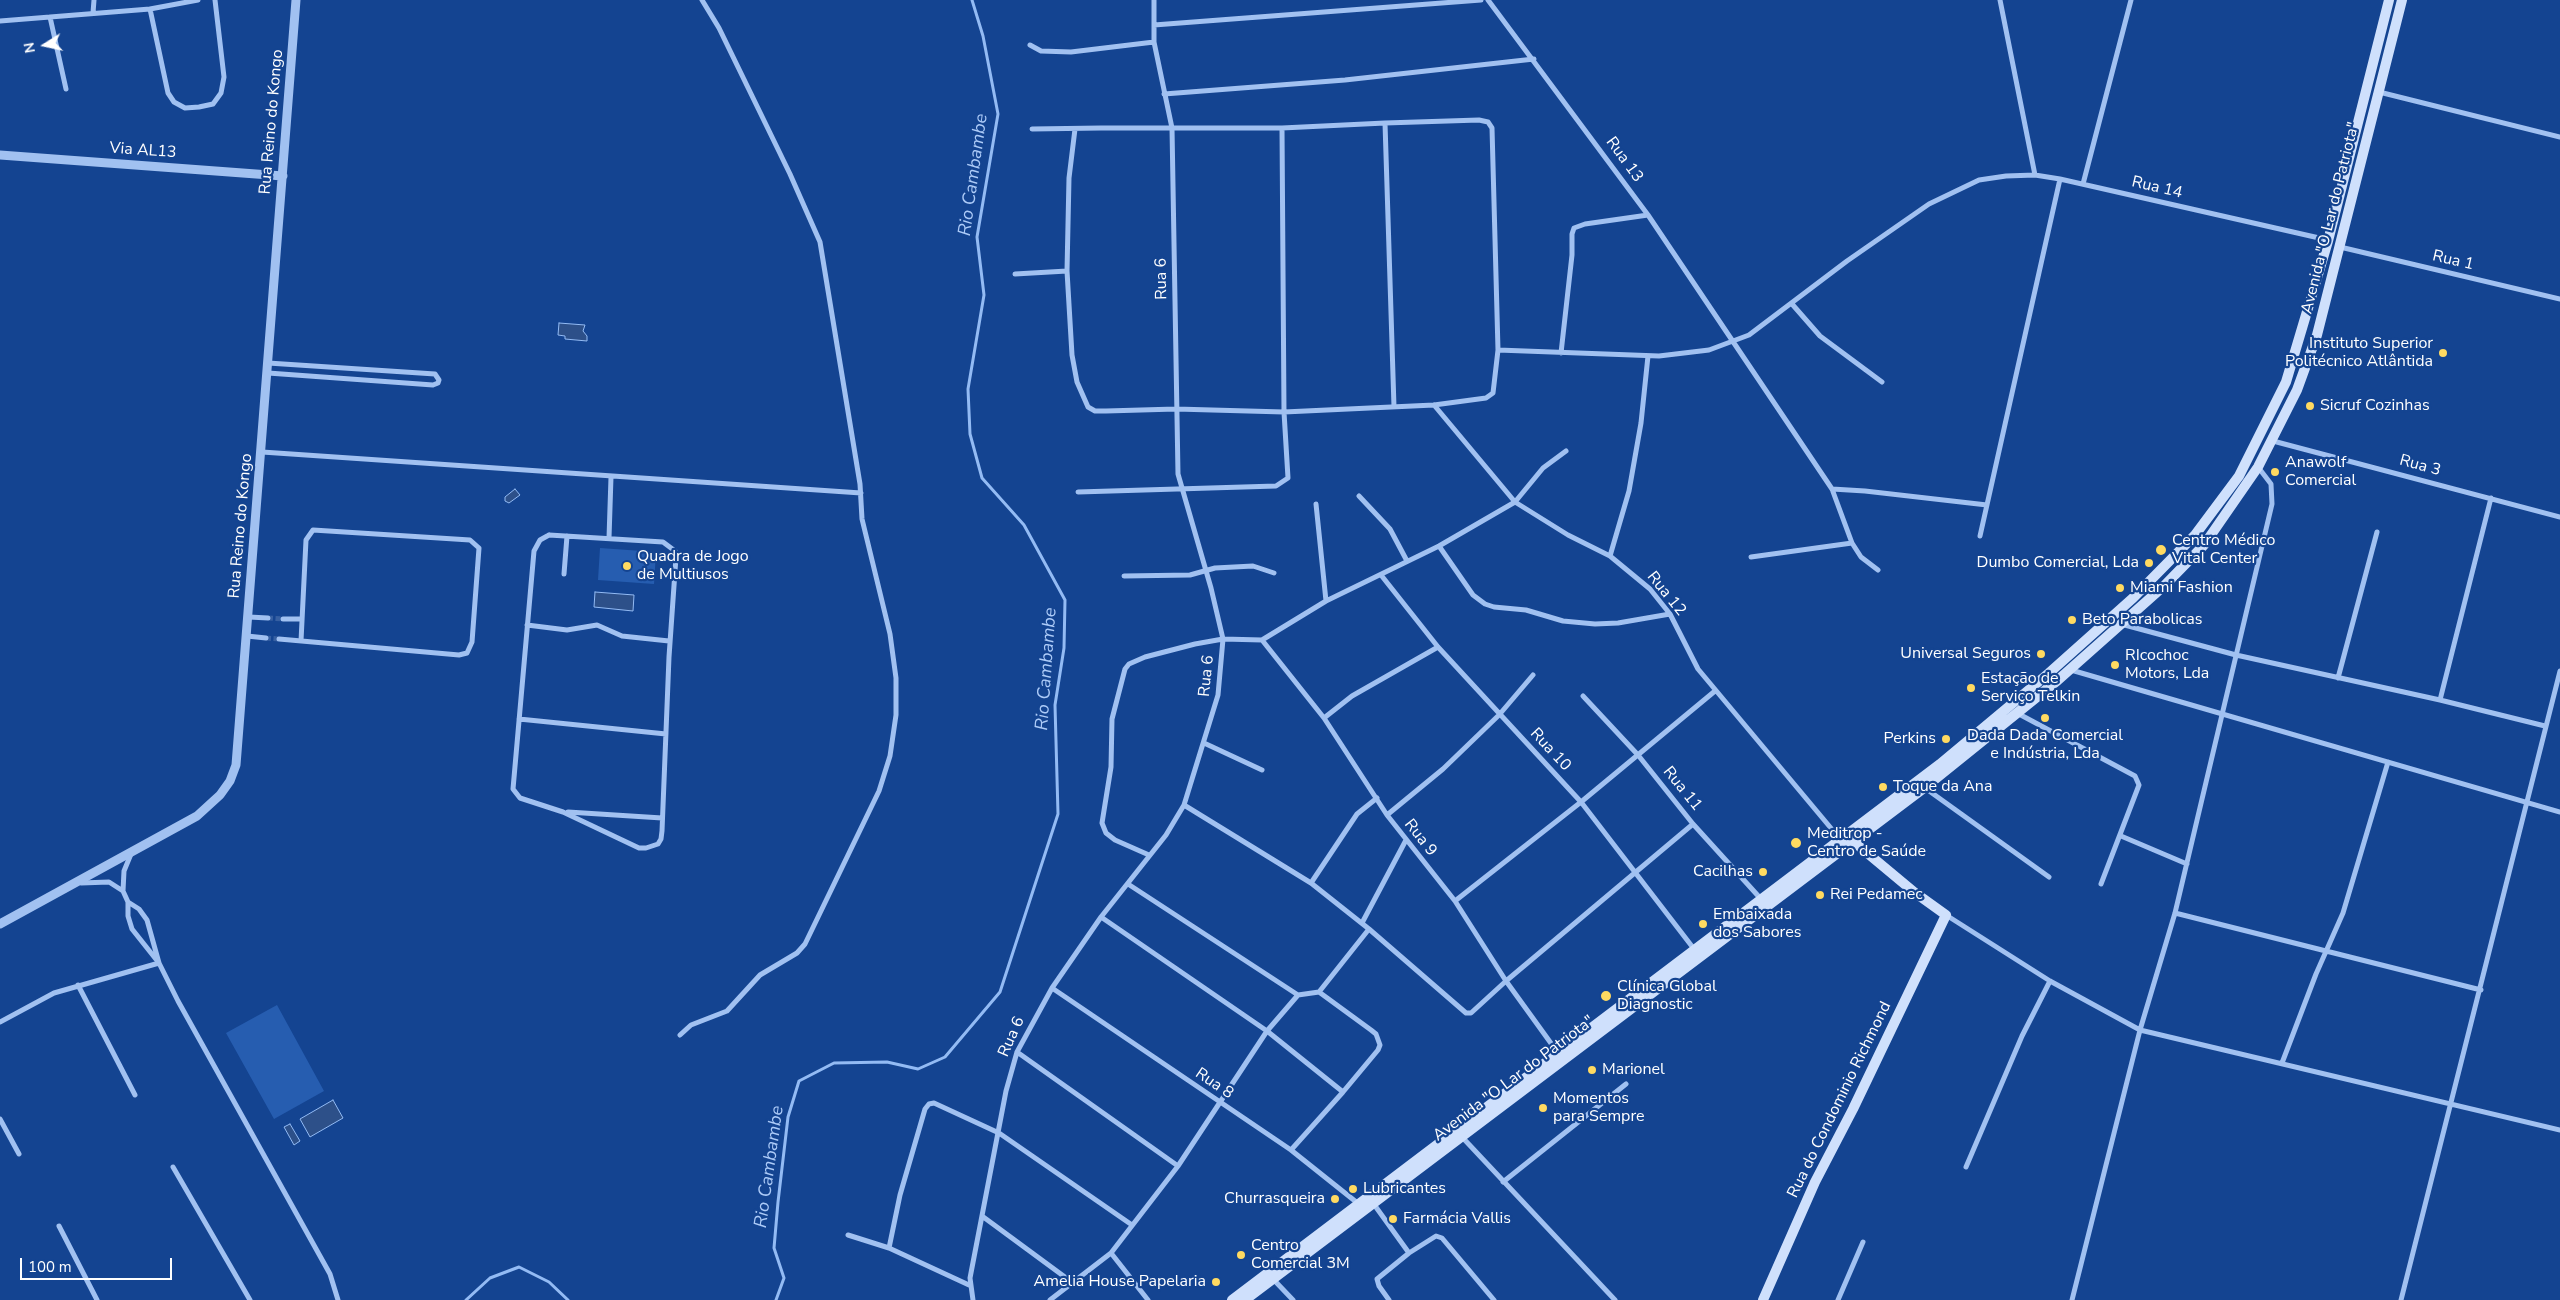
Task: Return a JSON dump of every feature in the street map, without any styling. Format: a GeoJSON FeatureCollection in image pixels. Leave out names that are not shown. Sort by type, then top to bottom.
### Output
{"type":"FeatureCollection","features":[{"type":"Feature","properties":{"kind":"main road","name":"Avenida \"O Lar do Patriota\""},"geometry":{"type":"LineString","coordinates":[[1232,1300],[1940,764],[2043,679],[2133,598],[2195,535],[2239,476],[2286,382],[2328,241],[2389,0]]}},
{"type":"Feature","properties":{"kind":"main road","name":"Avenida \"O Lar do Patriota\""},"geometry":{"type":"LineString","coordinates":[[1245,1300],[1924,788],[2070,669],[2165,585],[2204,545],[2258,467],[2273,441],[2297,390],[2317,335],[2402,0]]}},
{"type":"Feature","properties":{"kind":"main road"},"geometry":{"type":"LineString","coordinates":[[1854,842],[1914,892],[1946,915]]}},
{"type":"Feature","properties":{"kind":"main road","name":"Rua do Condominio Richmond"},"geometry":{"type":"LineString","coordinates":[[1763,1300],[1816,1182],[1946,915]]}},
{"type":"Feature","properties":{"kind":"street"},"geometry":{"type":"LineString","coordinates":[[93,13],[94,0]]}},
{"type":"Feature","properties":{"kind":"street"},"geometry":{"type":"LineString","coordinates":[[0,21],[150,9],[198,0]]}},
{"type":"Feature","properties":{"kind":"street"},"geometry":{"type":"LineString","coordinates":[[150,9],[168,93],[174,102],[185,108],[199,107],[213,104],[221,93],[224,77],[214,0]]}},
{"type":"Feature","properties":{"kind":"street","name":"Rua Reino do Kongo"},"geometry":{"type":"LineString","coordinates":[[0,924],[198,816],[220,795],[230,781],[239,749],[296,0]]}},
{"type":"Feature","properties":{"kind":"street"},"geometry":{"type":"LineString","coordinates":[[680,1035],[695,1023],[727,1012],[760,975],[786,961],[801,949],[879,790],[890,756],[896,716],[896,678],[890,634],[863,525],[861,493],[818,235],[719,28],[702,0]]}},
{"type":"Feature","properties":{"kind":"street","name":"Rua 6"},"geometry":{"type":"LineString","coordinates":[[973,1300],[969,1285],[1006,1091],[1017,1052],[1052,988],[1101,917],[1166,835],[1184,805],[1218,696],[1223,639],[1206,570],[1178,474],[1172,128],[1154,42],[1154,0]]}},
{"type":"Feature","properties":{"kind":"street"},"geometry":{"type":"LineString","coordinates":[[1154,25],[1481,0]]}},
{"type":"Feature","properties":{"kind":"street","name":"Rua 13"},"geometry":{"type":"LineString","coordinates":[[1488,0],[1534,59],[1648,215],[1832,490],[1852,543],[1861,557],[1878,570]]}},
{"type":"Feature","properties":{"kind":"street"},"geometry":{"type":"LineString","coordinates":[[2000,0],[2035,175]]}},
{"type":"Feature","properties":{"kind":"street"},"geometry":{"type":"LineString","coordinates":[[2083,184],[2131,0]]}},
{"type":"Feature","properties":{"kind":"street"},"geometry":{"type":"LineString","coordinates":[[50,17],[66,89]]}},
{"type":"Feature","properties":{"kind":"street"},"geometry":{"type":"LineString","coordinates":[[1030,45],[1040,51],[1071,52],[1154,42]]}},
{"type":"Feature","properties":{"kind":"street"},"geometry":{"type":"LineString","coordinates":[[1164,94],[1346,80],[1534,59]]}},
{"type":"Feature","properties":{"kind":"street"},"geometry":{"type":"LineString","coordinates":[[2378,92],[2560,137]]}},
{"type":"Feature","properties":{"kind":"street"},"geometry":{"type":"LineString","coordinates":[[1032,129],[1282,128],[1385,122],[1479,120],[1488,122],[1492,128],[1498,350],[1492,393],[1486,398],[1434,406],[1284,412],[1176,409],[1095,411],[1088,407],[1077,382],[1072,355],[1066,271],[1070,178],[1075,129]]}},
{"type":"Feature","properties":{"kind":"street"},"geometry":{"type":"LineString","coordinates":[[1385,122],[1394,407]]}},
{"type":"Feature","properties":{"kind":"street"},"geometry":{"type":"LineString","coordinates":[[1078,492],[1276,486],[1288,478],[1284,412],[1282,128]]}},
{"type":"Feature","properties":{"kind":"street","name":"Via AL13"},"geometry":{"type":"LineString","coordinates":[[0,155],[283,176]]}},
{"type":"Feature","properties":{"kind":"street","name":"Rua 14"},"geometry":{"type":"LineString","coordinates":[[1792,304],[1847,261],[1929,204],[1980,180],[2035,175],[2060,178],[2328,241]]}},
{"type":"Feature","properties":{"kind":"street"},"geometry":{"type":"LineString","coordinates":[[1980,536],[2060,178]]}},
{"type":"Feature","properties":{"kind":"street"},"geometry":{"type":"LineString","coordinates":[[1561,353],[1574,228],[1585,224],[1648,215]]}},
{"type":"Feature","properties":{"kind":"street","name":"Rua 1"},"geometry":{"type":"LineString","coordinates":[[2340,247],[2560,299]]}},
{"type":"Feature","properties":{"kind":"street"},"geometry":{"type":"LineString","coordinates":[[1015,274],[1066,271]]}},
{"type":"Feature","properties":{"kind":"street"},"geometry":{"type":"LineString","coordinates":[[1498,350],[1648,356],[1684,355],[1708,350],[1749,335],[1792,304],[1820,336],[1882,382]]}},
{"type":"Feature","properties":{"kind":"street"},"geometry":{"type":"LineString","coordinates":[[1610,556],[1628,491],[1641,422],[1648,356]]}},
{"type":"Feature","properties":{"kind":"street"},"geometry":{"type":"LineString","coordinates":[[268,363],[433,374],[439,380],[438,383],[433,385],[268,373]]}},
{"type":"Feature","properties":{"kind":"street","name":"Rua 12"},"geometry":{"type":"LineString","coordinates":[[1434,406],[1515,502],[1568,534],[1610,556],[1650,589],[1670,614],[1698,669],[1840,839]]}},
{"type":"Feature","properties":{"kind":"street","name":"Rua 3"},"geometry":{"type":"LineString","coordinates":[[2273,441],[2560,516]]}},
{"type":"Feature","properties":{"kind":"street"},"geometry":{"type":"LineString","coordinates":[[1149,855],[1114,840],[1106,833],[1102,823],[1111,768],[1112,719],[1125,670],[1129,664],[1145,657],[1180,647],[1223,639],[1262,640],[1326,601],[1439,546],[1515,502],[1543,468],[1566,451]]}},
{"type":"Feature","properties":{"kind":"street"},"geometry":{"type":"LineString","coordinates":[[262,452],[861,493]]}},
{"type":"Feature","properties":{"kind":"street"},"geometry":{"type":"LineString","coordinates":[[2072,1300],[2140,1030],[2175,913],[2224,714],[2272,504],[2271,484],[2258,467]]}},
{"type":"Feature","properties":{"kind":"street"},"geometry":{"type":"LineString","coordinates":[[608,538],[611,477]]}},
{"type":"Feature","properties":{"kind":"street"},"geometry":{"type":"LineString","coordinates":[[1832,490],[1865,491],[1987,504]]}},
{"type":"Feature","properties":{"kind":"street"},"geometry":{"type":"LineString","coordinates":[[1359,496],[1390,529],[1407,561]]}},
{"type":"Feature","properties":{"kind":"street"},"geometry":{"type":"LineString","coordinates":[[2440,700],[2491,498]]}},
{"type":"Feature","properties":{"kind":"street"},"geometry":{"type":"LineString","coordinates":[[1316,504],[1326,601]]}},
{"type":"Feature","properties":{"kind":"street"},"geometry":{"type":"LineString","coordinates":[[279,639],[301,641],[459,655],[467,653],[472,642],[479,548],[470,540],[313,530],[306,540],[301,641]]}},
{"type":"Feature","properties":{"kind":"street"},"geometry":{"type":"LineString","coordinates":[[2338,678],[2377,532]]}},
{"type":"Feature","properties":{"kind":"street"},"geometry":{"type":"LineString","coordinates":[[549,535],[608,538],[662,542],[675,551],[676,563],[670,641],[661,839],[651,846],[639,848],[563,812],[520,798],[514,792],[513,783],[536,545],[549,535]]}},
{"type":"Feature","properties":{"kind":"street"},"geometry":{"type":"LineString","coordinates":[[564,574],[567,536]]}},
{"type":"Feature","properties":{"kind":"street"},"geometry":{"type":"LineString","coordinates":[[1752,556],[1852,543]]}},
{"type":"Feature","properties":{"kind":"street"},"geometry":{"type":"LineString","coordinates":[[1439,546],[1473,595],[1485,604],[1494,607],[1526,610],[1563,621],[1595,624],[1618,623],[1670,614]]}},
{"type":"Feature","properties":{"kind":"street"},"geometry":{"type":"LineString","coordinates":[[1124,576],[1190,575],[1206,570],[1253,566],[1274,573]]}},
{"type":"Feature","properties":{"kind":"street","name":"Rua 10"},"geometry":{"type":"LineString","coordinates":[[1380,575],[1438,647],[1581,802],[1694,949]]}},
{"type":"Feature","properties":{"kind":"street"},"geometry":{"type":"LineString","coordinates":[[249,617],[268,618]]}},
{"type":"Feature","properties":{"kind":"street"},"geometry":{"type":"LineString","coordinates":[[283,619],[302,619]]}},
{"type":"Feature","properties":{"kind":"street"},"geometry":{"type":"LineString","coordinates":[[2120,624],[2236,655],[2440,700],[2545,726]]}},
{"type":"Feature","properties":{"kind":"street"},"geometry":{"type":"LineString","coordinates":[[527,626],[567,630],[597,625],[622,636],[670,641]]}},
{"type":"Feature","properties":{"kind":"street"},"geometry":{"type":"LineString","coordinates":[[247,636],[266,638]]}},
{"type":"Feature","properties":{"kind":"street","name":"Rua 9"},"geometry":{"type":"LineString","coordinates":[[1262,640],[1324,718],[1387,816],[1455,901],[1506,981],[1558,1053]]}},
{"type":"Feature","properties":{"kind":"street"},"geometry":{"type":"LineString","coordinates":[[1324,718],[1352,696],[1438,647]]}},
{"type":"Feature","properties":{"kind":"street"},"geometry":{"type":"LineString","coordinates":[[2070,669],[2560,812]]}},
{"type":"Feature","properties":{"kind":"street"},"geometry":{"type":"LineString","coordinates":[[2401,1300],[2481,990],[2560,671]]}},
{"type":"Feature","properties":{"kind":"street"},"geometry":{"type":"LineString","coordinates":[[1387,816],[1443,770],[1500,715],[1533,675]]}},
{"type":"Feature","properties":{"kind":"street"},"geometry":{"type":"LineString","coordinates":[[1455,901],[1581,802],[1715,691]]}},
{"type":"Feature","properties":{"kind":"street","name":"Rua 11"},"geometry":{"type":"LineString","coordinates":[[1583,696],[1638,755],[1693,824],[1761,899]]}},
{"type":"Feature","properties":{"kind":"street"},"geometry":{"type":"LineString","coordinates":[[2016,712],[2135,776],[2139,785],[2101,884]]}},
{"type":"Feature","properties":{"kind":"street"},"geometry":{"type":"LineString","coordinates":[[520,719],[666,734]]}},
{"type":"Feature","properties":{"kind":"street"},"geometry":{"type":"LineString","coordinates":[[1204,744],[1262,770]]}},
{"type":"Feature","properties":{"kind":"street"},"geometry":{"type":"LineString","coordinates":[[2282,1063],[2344,913],[2388,762]]}},
{"type":"Feature","properties":{"kind":"street"},"geometry":{"type":"LineString","coordinates":[[1924,788],[2049,877]]}},
{"type":"Feature","properties":{"kind":"street"},"geometry":{"type":"LineString","coordinates":[[1311,883],[1357,814],[1377,798]]}},
{"type":"Feature","properties":{"kind":"street"},"geometry":{"type":"LineString","coordinates":[[1184,805],[1311,883],[1362,923],[1466,1013],[1475,1012],[1506,981],[1693,824]]}},
{"type":"Feature","properties":{"kind":"street"},"geometry":{"type":"LineString","coordinates":[[563,812],[662,818]]}},
{"type":"Feature","properties":{"kind":"street"},"geometry":{"type":"LineString","coordinates":[[2121,836],[2187,864]]}},
{"type":"Feature","properties":{"kind":"street"},"geometry":{"type":"LineString","coordinates":[[1362,923],[1406,840]]}},
{"type":"Feature","properties":{"kind":"street"},"geometry":{"type":"LineString","coordinates":[[133,851],[124,871],[123,891],[128,902],[128,916],[132,929],[159,963]]}},
{"type":"Feature","properties":{"kind":"street"},"geometry":{"type":"LineString","coordinates":[[72,884],[91,881],[109,882],[123,891]]}},
{"type":"Feature","properties":{"kind":"street"},"geometry":{"type":"LineString","coordinates":[[1128,884],[1298,995],[1319,992],[1369,929]]}},
{"type":"Feature","properties":{"kind":"street"},"geometry":{"type":"LineString","coordinates":[[128,902],[139,909],[147,920],[159,963],[178,1001],[330,1274],[338,1300]]}},
{"type":"Feature","properties":{"kind":"street"},"geometry":{"type":"LineString","coordinates":[[2175,913],[2481,990]]}},
{"type":"Feature","properties":{"kind":"street"},"geometry":{"type":"LineString","coordinates":[[1946,915],[2050,981],[2140,1030],[2560,1130]]}},
{"type":"Feature","properties":{"kind":"street"},"geometry":{"type":"LineString","coordinates":[[1101,917],[1267,1032],[1343,1092]]}},
{"type":"Feature","properties":{"kind":"street"},"geometry":{"type":"LineString","coordinates":[[0,1022],[54,993],[159,963]]}},
{"type":"Feature","properties":{"kind":"street"},"geometry":{"type":"LineString","coordinates":[[1966,1167],[2019,1045],[2050,981]]}},
{"type":"Feature","properties":{"kind":"street"},"geometry":{"type":"LineString","coordinates":[[78,986],[135,1095]]}},
{"type":"Feature","properties":{"kind":"street","name":"Rua 8"},"geometry":{"type":"LineString","coordinates":[[1052,988],[1291,1150],[1360,1204]]}},
{"type":"Feature","properties":{"kind":"street"},"geometry":{"type":"LineString","coordinates":[[1291,1150],[1378,1050],[1379,1040],[1371,1030],[1319,992]]}},
{"type":"Feature","properties":{"kind":"street"},"geometry":{"type":"LineString","coordinates":[[1050,1300],[1111,1254],[1178,1166],[1221,1104],[1267,1032],[1298,995]]}},
{"type":"Feature","properties":{"kind":"street"},"geometry":{"type":"LineString","coordinates":[[1017,1052],[1178,1166]]}},
{"type":"Feature","properties":{"kind":"street"},"geometry":{"type":"LineString","coordinates":[[1503,1182],[1626,1084]]}},
{"type":"Feature","properties":{"kind":"street"},"geometry":{"type":"LineString","coordinates":[[889,1248],[908,1166],[925,1109],[929,1104],[934,1103],[999,1133],[1132,1225]]}},
{"type":"Feature","properties":{"kind":"street"},"geometry":{"type":"LineString","coordinates":[[0,1119],[19,1154]]}},
{"type":"Feature","properties":{"kind":"street"},"geometry":{"type":"LineString","coordinates":[[1462,1138],[1615,1300]]}},
{"type":"Feature","properties":{"kind":"street"},"geometry":{"type":"LineString","coordinates":[[173,1167],[250,1300]]}},
{"type":"Feature","properties":{"kind":"street"},"geometry":{"type":"LineString","coordinates":[[1373,1203],[1409,1253]]}},
{"type":"Feature","properties":{"kind":"street"},"geometry":{"type":"LineString","coordinates":[[982,1216],[1073,1282]]}},
{"type":"Feature","properties":{"kind":"street"},"geometry":{"type":"LineString","coordinates":[[59,1226],[97,1300]]}},
{"type":"Feature","properties":{"kind":"street"},"geometry":{"type":"LineString","coordinates":[[848,1235],[889,1248],[969,1285]]}},
{"type":"Feature","properties":{"kind":"street"},"geometry":{"type":"LineString","coordinates":[[1389,1300],[1379,1286],[1377,1279],[1409,1253],[1432,1238],[1442,1238],[1494,1300]]}},
{"type":"Feature","properties":{"kind":"street"},"geometry":{"type":"LineString","coordinates":[[1838,1300],[1863,1242]]}},
{"type":"Feature","properties":{"kind":"street"},"geometry":{"type":"LineString","coordinates":[[1111,1254],[1148,1300]]}},
{"type":"Feature","properties":{"kind":"street"},"geometry":{"type":"LineString","coordinates":[[1273,1279],[1293,1300]]}},
{"type":"Feature","properties":{"kind":"shaded area"},"geometry":{"type":"Polygon","coordinates":[[[559,323],[585,325],[583,331],[587,336],[587,341],[565,339],[565,336],[558,335],[559,323]]]}},
{"type":"Feature","properties":{"kind":"shaded area"},"geometry":{"type":"Polygon","coordinates":[[[515,489],[520,495],[509,503],[505,501],[505,497],[515,489]]]}},
{"type":"Feature","properties":{"kind":"shaded area","name":"Quadra de Jogo de Multiusos"},"geometry":{"type":"Polygon","coordinates":[[[600,548],[656,552],[654,584],[598,580],[600,548]]]}},
{"type":"Feature","properties":{"kind":"shaded area"},"geometry":{"type":"Polygon","coordinates":[[[595,592],[634,595],[633,611],[594,607],[595,592]]]}},
{"type":"Feature","properties":{"kind":"shaded area"},"geometry":{"type":"Polygon","coordinates":[[[277,1005],[324,1091],[274,1119],[226,1033],[277,1005]]]}},
{"type":"Feature","properties":{"kind":"shaded area"},"geometry":{"type":"Polygon","coordinates":[[[333,1100],[343,1118],[310,1137],[300,1119],[333,1100]]]}},
{"type":"Feature","properties":{"kind":"shaded area"},"geometry":{"type":"Polygon","coordinates":[[[290,1124],[300,1141],[294,1145],[284,1127],[290,1124]]]}},
{"type":"Feature","properties":{"kind":"waterway","name":"Rio Cambambe"},"geometry":{"type":"LineString","coordinates":[[776,1300],[784,1278],[774,1248],[778,1202],[788,1117],[799,1081],[834,1063],[887,1062],[918,1069],[945,1057],[1000,992],[1058,814],[1055,705],[1064,648],[1065,600],[1024,525],[982,478],[970,434],[968,389],[984,295],[977,237],[998,114],[983,36],[972,0]]}},
{"type":"Feature","properties":{"kind":"waterway","name":"Rio Cambambe"},"geometry":{"type":"LineString","coordinates":[[466,1300],[490,1278],[519,1267],[549,1282],[568,1300]]}},
{"type":"Feature","properties":{"kind":"tunnel"},"geometry":{"type":"LineString","coordinates":[[268,618],[283,619]]}},
{"type":"Feature","properties":{"kind":"tunnel"},"geometry":{"type":"LineString","coordinates":[[266,638],[279,639]]}},
{"type":"Feature","properties":{"kind":"place","name":"Instituto Superior Politécnico Atlântida"},"geometry":{"type":"Point","coordinates":[2443,353]}},
{"type":"Feature","properties":{"kind":"place","name":"Sicruf Cozinhas"},"geometry":{"type":"Point","coordinates":[2310,406]}},
{"type":"Feature","properties":{"kind":"place","name":"Anawolf Comercial"},"geometry":{"type":"Point","coordinates":[2275,472]}},
{"type":"Feature","properties":{"kind":"place","name":"Centro Médico Vital Center"},"geometry":{"type":"Point","coordinates":[2161,550]}},
{"type":"Feature","properties":{"kind":"place","name":"Dumbo Comercial, Lda"},"geometry":{"type":"Point","coordinates":[2149,563]}},
{"type":"Feature","properties":{"kind":"place","name":"Quadra de Jogo de Multiusos"},"geometry":{"type":"Point","coordinates":[627,566]}},
{"type":"Feature","properties":{"kind":"place","name":"Miami Fashion"},"geometry":{"type":"Point","coordinates":[2120,588]}},
{"type":"Feature","properties":{"kind":"place","name":"Beto Parabolicas"},"geometry":{"type":"Point","coordinates":[2072,620]}},
{"type":"Feature","properties":{"kind":"place","name":"Universal Seguros"},"geometry":{"type":"Point","coordinates":[2041,654]}},
{"type":"Feature","properties":{"kind":"place","name":"RIcochoc Motors, Lda"},"geometry":{"type":"Point","coordinates":[2115,665]}},
{"type":"Feature","properties":{"kind":"place","name":"Estação de Serviço Telkin"},"geometry":{"type":"Point","coordinates":[1971,688]}},
{"type":"Feature","properties":{"kind":"place","name":"Dada Dada Comercial e Indústria, Lda"},"geometry":{"type":"Point","coordinates":[2045,718]}},
{"type":"Feature","properties":{"kind":"place","name":"Perkins"},"geometry":{"type":"Point","coordinates":[1946,739]}},
{"type":"Feature","properties":{"kind":"place","name":"Toque da Ana"},"geometry":{"type":"Point","coordinates":[1883,787]}},
{"type":"Feature","properties":{"kind":"place","name":"Meditrop - Centro de Saúde"},"geometry":{"type":"Point","coordinates":[1796,843]}},
{"type":"Feature","properties":{"kind":"place","name":"Cacilhas"},"geometry":{"type":"Point","coordinates":[1763,872]}},
{"type":"Feature","properties":{"kind":"place","name":"Rei Pedamec"},"geometry":{"type":"Point","coordinates":[1820,895]}},
{"type":"Feature","properties":{"kind":"place","name":"Embaixada dos Sabores"},"geometry":{"type":"Point","coordinates":[1703,924]}},
{"type":"Feature","properties":{"kind":"place","name":"Clínica Global Diagnostic"},"geometry":{"type":"Point","coordinates":[1606,996]}},
{"type":"Feature","properties":{"kind":"place","name":"Marionel"},"geometry":{"type":"Point","coordinates":[1592,1070]}},
{"type":"Feature","properties":{"kind":"place","name":"Momentos para Sempre"},"geometry":{"type":"Point","coordinates":[1543,1108]}},
{"type":"Feature","properties":{"kind":"place","name":"Lubricantes"},"geometry":{"type":"Point","coordinates":[1353,1189]}},
{"type":"Feature","properties":{"kind":"place","name":"Churrasqueira"},"geometry":{"type":"Point","coordinates":[1335,1199]}},
{"type":"Feature","properties":{"kind":"place","name":"Farmácia Vallis"},"geometry":{"type":"Point","coordinates":[1393,1219]}},
{"type":"Feature","properties":{"kind":"place","name":"Centro Comercial 3M"},"geometry":{"type":"Point","coordinates":[1241,1255]}},
{"type":"Feature","properties":{"kind":"place","name":"Amelia House Papelaria"},"geometry":{"type":"Point","coordinates":[1216,1282]}}]}
